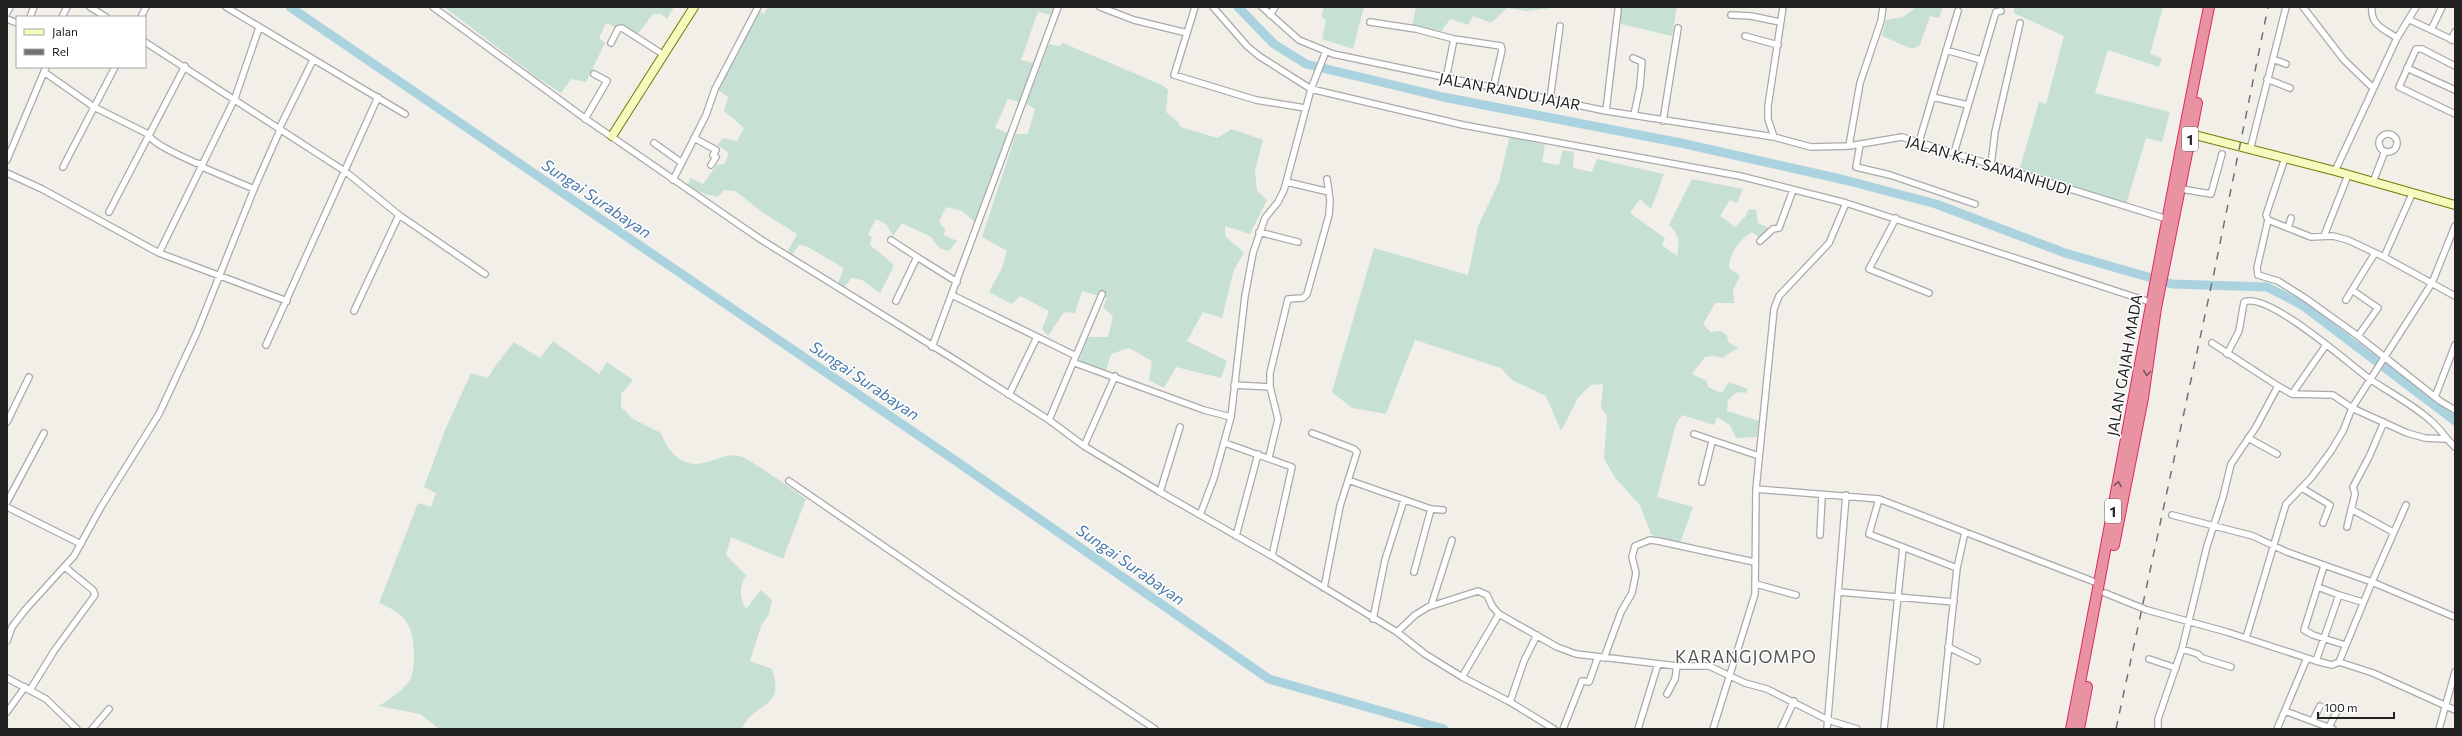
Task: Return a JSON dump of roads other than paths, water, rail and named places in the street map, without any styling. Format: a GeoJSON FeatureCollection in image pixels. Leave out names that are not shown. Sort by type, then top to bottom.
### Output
{"type":"FeatureCollection","features":[{"type":"Feature","properties":{"kind":"highway","name":"JALAN GAJAH MADA"},"geometry":{"type":"LineString","coordinates":[[2198,80],[2208,7]]}},
{"type":"Feature","properties":{"kind":"highway","name":"JALAN GAJAH MADA"},"geometry":{"type":"LineString","coordinates":[[2078,729],[2143,398],[2156,292],[2167,219],[2188,133],[2198,80],[2215,7]]}},
{"type":"Feature","properties":{"kind":"highway","name":"JALAN GAJAH MADA"},"geometry":{"type":"LineString","coordinates":[[2160,270],[2181,188],[2188,133]]}},
{"type":"Feature","properties":{"kind":"highway","name":"JALAN GAJAH MADA"},"geometry":{"type":"LineString","coordinates":[[2071,729],[2100,584],[2150,302],[2156,292]]}},
{"type":"Feature","properties":{"kind":"street"},"geometry":{"type":"LineString","coordinates":[[7,14],[10,7]]}},
{"type":"Feature","properties":{"kind":"street"},"geometry":{"type":"LineString","coordinates":[[62,16],[67,7]]}},
{"type":"Feature","properties":{"kind":"street"},"geometry":{"type":"LineString","coordinates":[[90,7],[104,16]]}},
{"type":"Feature","properties":{"kind":"street"},"geometry":{"type":"LineString","coordinates":[[226,7],[258,28],[406,114]]}},
{"type":"Feature","properties":{"kind":"street"},"geometry":{"type":"LineString","coordinates":[[433,7],[585,119],[612,136],[673,180],[760,239],[933,345],[1009,395],[1160,490],[1272,553],[1373,619],[1397,632],[1462,677],[1510,702],[1554,729]]}},
{"type":"Feature","properties":{"kind":"street"},"geometry":{"type":"LineString","coordinates":[[612,136],[694,7]]}},
{"type":"Feature","properties":{"kind":"street"},"geometry":{"type":"LineString","coordinates":[[673,180],[706,115],[715,89],[758,7]]}},
{"type":"Feature","properties":{"kind":"street"},"geometry":{"type":"LineString","coordinates":[[933,345],[1058,7]]}},
{"type":"Feature","properties":{"kind":"street"},"geometry":{"type":"LineString","coordinates":[[1100,7],[1134,20],[1186,33]]}},
{"type":"Feature","properties":{"kind":"street"},"geometry":{"type":"LineString","coordinates":[[1195,7],[1174,75],[1256,100],[1305,108]]}},
{"type":"Feature","properties":{"kind":"street"},"geometry":{"type":"LineString","coordinates":[[1213,7],[1247,46],[1259,56],[1312,86],[1463,125],[1625,153],[1740,176],[1792,195],[1846,203],[1896,218],[2115,292],[2150,302]]}},
{"type":"Feature","properties":{"kind":"street","name":"JALAN RANDU JAJAR"},"geometry":{"type":"LineString","coordinates":[[1262,7],[1270,16],[1299,40],[1325,54],[1664,116],[1774,138]]}},
{"type":"Feature","properties":{"kind":"street"},"geometry":{"type":"LineString","coordinates":[[1270,16],[1275,7]]}},
{"type":"Feature","properties":{"kind":"street"},"geometry":{"type":"LineString","coordinates":[[1849,146],[1860,83],[1881,21],[1883,7]]}},
{"type":"Feature","properties":{"kind":"street"},"geometry":{"type":"LineString","coordinates":[[2250,150],[2286,7]]}},
{"type":"Feature","properties":{"kind":"street"},"geometry":{"type":"LineString","coordinates":[[2303,7],[2344,60],[2373,88]]}},
{"type":"Feature","properties":{"kind":"street"},"geometry":{"type":"LineString","coordinates":[[2372,7],[2371,18],[2374,23],[2397,38]]}},
{"type":"Feature","properties":{"kind":"street"},"geometry":{"type":"LineString","coordinates":[[2335,170],[2397,38],[2410,20],[2416,7]]}},
{"type":"Feature","properties":{"kind":"street"},"geometry":{"type":"LineString","coordinates":[[2431,30],[2442,7]]}},
{"type":"Feature","properties":{"kind":"street"},"geometry":{"type":"LineString","coordinates":[[1774,138],[1767,112],[1783,9]]}},
{"type":"Feature","properties":{"kind":"street"},"geometry":{"type":"LineString","coordinates":[[1607,106],[1618,10]]}},
{"type":"Feature","properties":{"kind":"street"},"geometry":{"type":"LineString","coordinates":[[1919,142],[1958,11]]}},
{"type":"Feature","properties":{"kind":"street"},"geometry":{"type":"LineString","coordinates":[[1954,153],[1996,13],[2001,11]]}},
{"type":"Feature","properties":{"kind":"street"},"geometry":{"type":"LineString","coordinates":[[1731,15],[1751,16],[1780,22]]}},
{"type":"Feature","properties":{"kind":"street"},"geometry":{"type":"LineString","coordinates":[[2410,20],[2453,40],[2455,32]]}},
{"type":"Feature","properties":{"kind":"street"},"geometry":{"type":"LineString","coordinates":[[1370,22],[1416,29],[1454,39],[1502,46],[1494,85]]}},
{"type":"Feature","properties":{"kind":"street"},"geometry":{"type":"LineString","coordinates":[[1991,165],[1995,132],[2020,23]]}},
{"type":"Feature","properties":{"kind":"street"},"geometry":{"type":"LineString","coordinates":[[1551,95],[1560,26]]}},
{"type":"Feature","properties":{"kind":"street"},"geometry":{"type":"LineString","coordinates":[[159,253],[234,98],[258,28]]}},
{"type":"Feature","properties":{"kind":"street"},"geometry":{"type":"LineString","coordinates":[[611,43],[618,29],[622,28],[664,55]]}},
{"type":"Feature","properties":{"kind":"street"},"geometry":{"type":"LineString","coordinates":[[1664,116],[1678,28]]}},
{"type":"Feature","properties":{"kind":"street"},"geometry":{"type":"LineString","coordinates":[[1745,36],[1778,45]]}},
{"type":"Feature","properties":{"kind":"street"},"geometry":{"type":"LineString","coordinates":[[1446,76],[1454,39]]}},
{"type":"Feature","properties":{"kind":"street"},"geometry":{"type":"LineString","coordinates":[[146,43],[185,66],[346,172],[399,215],[485,274]]}},
{"type":"Feature","properties":{"kind":"street"},"geometry":{"type":"LineString","coordinates":[[2455,66],[2419,49],[2414,52],[2400,84],[2400,88],[2455,114]]}},
{"type":"Feature","properties":{"kind":"street"},"geometry":{"type":"LineString","coordinates":[[1946,50],[1981,60]]}},
{"type":"Feature","properties":{"kind":"street"},"geometry":{"type":"LineString","coordinates":[[1201,513],[1225,443],[1231,417],[1245,296],[1259,232],[1267,213],[1280,199],[1287,182],[1305,108],[1325,54]]}},
{"type":"Feature","properties":{"kind":"street"},"geometry":{"type":"LineString","coordinates":[[1633,58],[1642,61],[1640,86],[1635,111]]}},
{"type":"Feature","properties":{"kind":"street"},"geometry":{"type":"LineString","coordinates":[[2272,59],[2286,64]]}},
{"type":"Feature","properties":{"kind":"street"},"geometry":{"type":"LineString","coordinates":[[7,641],[12,628],[26,610],[65,567],[81,544],[159,414],[220,276],[254,189],[280,129],[313,60]]}},
{"type":"Feature","properties":{"kind":"street"},"geometry":{"type":"LineString","coordinates":[[109,212],[148,134],[185,66]]}},
{"type":"Feature","properties":{"kind":"street"},"geometry":{"type":"LineString","coordinates":[[63,167],[115,68]]}},
{"type":"Feature","properties":{"kind":"street"},"geometry":{"type":"LineString","coordinates":[[2407,68],[2455,90]]}},
{"type":"Feature","properties":{"kind":"street"},"geometry":{"type":"LineString","coordinates":[[7,160],[45,69],[94,107],[148,134],[149,138],[196,164],[201,164],[202,167],[254,189]]}},
{"type":"Feature","properties":{"kind":"street"},"geometry":{"type":"LineString","coordinates":[[585,119],[607,81],[594,74]]}},
{"type":"Feature","properties":{"kind":"street"},"geometry":{"type":"LineString","coordinates":[[2267,79],[2290,88]]}},
{"type":"Feature","properties":{"kind":"street"},"geometry":{"type":"LineString","coordinates":[[266,345],[346,172],[378,97]]}},
{"type":"Feature","properties":{"kind":"street"},"geometry":{"type":"LineString","coordinates":[[1932,97],[1968,105]]}},
{"type":"Feature","properties":{"kind":"street"},"geometry":{"type":"LineString","coordinates":[[2188,133],[2250,150],[2335,170],[2412,194],[2455,205]]}},
{"type":"Feature","properties":{"kind":"street","name":"JALAN K.H. SAMANHUDI"},"geometry":{"type":"LineString","coordinates":[[1774,138],[1811,146],[1849,146],[1897,137],[1919,142],[2167,219]]}},
{"type":"Feature","properties":{"kind":"street"},"geometry":{"type":"LineString","coordinates":[[694,138],[716,150],[713,155],[716,157],[711,165]]}},
{"type":"Feature","properties":{"kind":"street"},"geometry":{"type":"LineString","coordinates":[[654,143],[682,163]]}},
{"type":"Feature","properties":{"kind":"street"},"geometry":{"type":"LineString","coordinates":[[1860,145],[1856,167],[1890,175],[1975,204]]}},
{"type":"Feature","properties":{"kind":"street"},"geometry":{"type":"LineString","coordinates":[[2373,182],[2385,151]]}},
{"type":"Feature","properties":{"kind":"street"},"geometry":{"type":"LineString","coordinates":[[2181,188],[2211,194],[2222,154]]}},
{"type":"Feature","properties":{"kind":"street"},"geometry":{"type":"LineString","coordinates":[[2285,158],[2266,214],[2268,220],[2257,268],[2258,275],[2283,284],[2358,336],[2434,397],[2455,410]]}},
{"type":"Feature","properties":{"kind":"street"},"geometry":{"type":"LineString","coordinates":[[7,173],[42,189],[133,241],[159,253],[287,301]]}},
{"type":"Feature","properties":{"kind":"street"},"geometry":{"type":"LineString","coordinates":[[2324,236],[2348,175]]}},
{"type":"Feature","properties":{"kind":"street"},"geometry":{"type":"LineString","coordinates":[[1269,457],[1278,419],[1270,387],[1270,373],[1288,299],[1303,298],[1307,294],[1329,216],[1329,192],[1327,179]]}},
{"type":"Feature","properties":{"kind":"street"},"geometry":{"type":"LineString","coordinates":[[1287,182],[1329,192]]}},
{"type":"Feature","properties":{"kind":"street"},"geometry":{"type":"LineString","coordinates":[[2384,256],[2412,194]]}},
{"type":"Feature","properties":{"kind":"street"},"geometry":{"type":"LineString","coordinates":[[1760,241],[1773,229],[1779,229],[1792,195]]}},
{"type":"Feature","properties":{"kind":"street"},"geometry":{"type":"LineString","coordinates":[[1713,729],[1743,634],[1756,584],[1754,562],[1756,489],[1776,303],[1793,279],[1829,243],[1846,203]]}},
{"type":"Feature","properties":{"kind":"street"},"geometry":{"type":"LineString","coordinates":[[354,311],[399,215]]}},
{"type":"Feature","properties":{"kind":"street"},"geometry":{"type":"LineString","coordinates":[[1896,218],[1869,269],[1929,293]]}},
{"type":"Feature","properties":{"kind":"street"},"geometry":{"type":"LineString","coordinates":[[2288,228],[2291,218]]}},
{"type":"Feature","properties":{"kind":"street"},"geometry":{"type":"LineString","coordinates":[[2268,220],[2311,237],[2324,236],[2348,240],[2384,256],[2455,296]]}},
{"type":"Feature","properties":{"kind":"street"},"geometry":{"type":"LineString","coordinates":[[2246,638],[2286,504],[2302,488],[2331,451],[2343,431],[2352,408],[2370,379],[2385,359],[2432,283],[2455,226]]}},
{"type":"Feature","properties":{"kind":"street"},"geometry":{"type":"LineString","coordinates":[[1259,232],[1298,242]]}},
{"type":"Feature","properties":{"kind":"street"},"geometry":{"type":"LineString","coordinates":[[891,240],[957,282]]}},
{"type":"Feature","properties":{"kind":"street"},"geometry":{"type":"LineString","coordinates":[[2346,300],[2375,253]]}},
{"type":"Feature","properties":{"kind":"street"},"geometry":{"type":"LineString","coordinates":[[896,301],[917,257]]}},
{"type":"Feature","properties":{"kind":"street"},"geometry":{"type":"LineString","coordinates":[[2352,290],[2378,308],[2358,336]]}},
{"type":"Feature","properties":{"kind":"street"},"geometry":{"type":"LineString","coordinates":[[1049,420],[1075,362],[1076,356],[1102,294]]}},
{"type":"Feature","properties":{"kind":"street"},"geometry":{"type":"LineString","coordinates":[[952,295],[1076,356]]}},
{"type":"Feature","properties":{"kind":"street"},"geometry":{"type":"LineString","coordinates":[[2227,354],[2239,331],[2243,305],[2246,301],[2261,304],[2281,313],[2370,379],[2409,403],[2436,426],[2446,439],[2455,447]]}},
{"type":"Feature","properties":{"kind":"street"},"geometry":{"type":"LineString","coordinates":[[1009,395],[1038,337]]}},
{"type":"Feature","properties":{"kind":"street"},"geometry":{"type":"LineString","coordinates":[[2212,343],[2227,354],[2292,394],[2333,395],[2352,408],[2411,435],[2446,439]]}},
{"type":"Feature","properties":{"kind":"street"},"geometry":{"type":"LineString","coordinates":[[2292,394],[2326,345]]}},
{"type":"Feature","properties":{"kind":"street"},"geometry":{"type":"LineString","coordinates":[[2434,397],[2455,345]]}},
{"type":"Feature","properties":{"kind":"street"},"geometry":{"type":"LineString","coordinates":[[1075,362],[1204,410],[1231,417]]}},
{"type":"Feature","properties":{"kind":"street"},"geometry":{"type":"LineString","coordinates":[[1085,443],[1115,376]]}},
{"type":"Feature","properties":{"kind":"street"},"geometry":{"type":"LineString","coordinates":[[7,422],[29,377]]}},
{"type":"Feature","properties":{"kind":"street"},"geometry":{"type":"LineString","coordinates":[[1234,385],[1270,387]]}},
{"type":"Feature","properties":{"kind":"street"},"geometry":{"type":"LineString","coordinates":[[2158,729],[2158,719],[2182,648],[2213,525],[2223,497],[2231,464],[2278,386]]}},
{"type":"Feature","properties":{"kind":"street"},"geometry":{"type":"LineString","coordinates":[[2347,527],[2355,494],[2352,486],[2369,457],[2384,422]]}},
{"type":"Feature","properties":{"kind":"street"},"geometry":{"type":"LineString","coordinates":[[1160,490],[1180,427]]}},
{"type":"Feature","properties":{"kind":"street"},"geometry":{"type":"LineString","coordinates":[[7,502],[44,433]]}},
{"type":"Feature","properties":{"kind":"street"},"geometry":{"type":"LineString","coordinates":[[1312,433],[1356,450],[1356,455],[1340,506],[1324,588]]}},
{"type":"Feature","properties":{"kind":"street"},"geometry":{"type":"LineString","coordinates":[[1694,434],[1712,442],[1759,456]]}},
{"type":"Feature","properties":{"kind":"street"},"geometry":{"type":"LineString","coordinates":[[2248,438],[2277,454]]}},
{"type":"Feature","properties":{"kind":"street"},"geometry":{"type":"LineString","coordinates":[[1702,482],[1712,442]]}},
{"type":"Feature","properties":{"kind":"street"},"geometry":{"type":"LineString","coordinates":[[1225,443],[1269,457],[1292,467],[1272,553]]}},
{"type":"Feature","properties":{"kind":"street"},"geometry":{"type":"LineString","coordinates":[[1237,534],[1258,454]]}},
{"type":"Feature","properties":{"kind":"street"},"geometry":{"type":"LineString","coordinates":[[1348,480],[1431,509],[1443,510]]}},
{"type":"Feature","properties":{"kind":"street"},"geometry":{"type":"LineString","coordinates":[[790,481],[1155,729]]}},
{"type":"Feature","properties":{"kind":"street"},"geometry":{"type":"LineString","coordinates":[[2302,488],[2330,505],[2323,523]]}},
{"type":"Feature","properties":{"kind":"street"},"geometry":{"type":"LineString","coordinates":[[1756,489],[1822,496],[1846,495],[1879,499],[2100,584]]}},
{"type":"Feature","properties":{"kind":"street"},"geometry":{"type":"LineString","coordinates":[[1828,724],[1846,495]]}},
{"type":"Feature","properties":{"kind":"street"},"geometry":{"type":"LineString","coordinates":[[1820,535],[1822,496]]}},
{"type":"Feature","properties":{"kind":"street"},"geometry":{"type":"LineString","coordinates":[[1879,499],[1869,534],[1957,568]]}},
{"type":"Feature","properties":{"kind":"street"},"geometry":{"type":"LineString","coordinates":[[1373,619],[1385,560],[1404,500]]}},
{"type":"Feature","properties":{"kind":"street"},"geometry":{"type":"LineString","coordinates":[[2339,662],[2362,602],[2406,505]]}},
{"type":"Feature","properties":{"kind":"street"},"geometry":{"type":"LineString","coordinates":[[7,507],[81,544]]}},
{"type":"Feature","properties":{"kind":"street"},"geometry":{"type":"LineString","coordinates":[[1414,572],[1431,509]]}},
{"type":"Feature","properties":{"kind":"street"},"geometry":{"type":"LineString","coordinates":[[2351,509],[2393,532]]}},
{"type":"Feature","properties":{"kind":"street"},"geometry":{"type":"LineString","coordinates":[[2172,515],[2253,536],[2324,566],[2372,582],[2455,617]]}},
{"type":"Feature","properties":{"kind":"street"},"geometry":{"type":"LineString","coordinates":[[1940,729],[1957,568],[1965,532]]}},
{"type":"Feature","properties":{"kind":"street"},"geometry":{"type":"LineString","coordinates":[[1431,606],[1452,540]]}},
{"type":"Feature","properties":{"kind":"street"},"geometry":{"type":"LineString","coordinates":[[1563,729],[1582,682],[1589,682],[1603,656],[1621,612],[1632,593],[1636,573],[1632,557],[1635,546],[1650,540],[1658,541],[1754,562]]}},
{"type":"Feature","properties":{"kind":"street"},"geometry":{"type":"LineString","coordinates":[[1884,729],[1903,548]]}},
{"type":"Feature","properties":{"kind":"street"},"geometry":{"type":"LineString","coordinates":[[2324,566],[2304,630],[2345,645]]}},
{"type":"Feature","properties":{"kind":"street"},"geometry":{"type":"LineString","coordinates":[[7,712],[27,689],[95,595],[93,590],[65,567]]}},
{"type":"Feature","properties":{"kind":"street"},"geometry":{"type":"LineString","coordinates":[[1756,584],[1796,595]]}},
{"type":"Feature","properties":{"kind":"street"},"geometry":{"type":"LineString","coordinates":[[2318,587],[2362,602]]}},
{"type":"Feature","properties":{"kind":"street"},"geometry":{"type":"LineString","coordinates":[[1397,632],[1415,614],[1431,606],[1478,590],[1488,595],[1492,606],[1499,614],[1576,654],[1677,666],[1709,666],[1729,676],[1767,689],[1828,724],[1857,729]]}},
{"type":"Feature","properties":{"kind":"street"},"geometry":{"type":"LineString","coordinates":[[1839,592],[1954,602]]}},
{"type":"Feature","properties":{"kind":"street"},"geometry":{"type":"LineString","coordinates":[[2105,593],[2147,610],[2189,620],[2316,661],[2332,665],[2339,662],[2373,673],[2455,710]]}},
{"type":"Feature","properties":{"kind":"street"},"geometry":{"type":"LineString","coordinates":[[2316,661],[2339,595]]}},
{"type":"Feature","properties":{"kind":"street"},"geometry":{"type":"LineString","coordinates":[[1462,677],[1499,614]]}},
{"type":"Feature","properties":{"kind":"street"},"geometry":{"type":"LineString","coordinates":[[1510,702],[1524,661],[1538,635]]}},
{"type":"Feature","properties":{"kind":"street"},"geometry":{"type":"LineString","coordinates":[[1948,647],[1977,661]]}},
{"type":"Feature","properties":{"kind":"street"},"geometry":{"type":"LineString","coordinates":[[2182,648],[2198,654],[2202,658],[2231,667]]}},
{"type":"Feature","properties":{"kind":"street"},"geometry":{"type":"LineString","coordinates":[[2277,729],[2307,658]]}},
{"type":"Feature","properties":{"kind":"street"},"geometry":{"type":"LineString","coordinates":[[2149,659],[2176,668]]}},
{"type":"Feature","properties":{"kind":"street"},"geometry":{"type":"LineString","coordinates":[[1638,729],[1658,664]]}},
{"type":"Feature","properties":{"kind":"street"},"geometry":{"type":"LineString","coordinates":[[1668,694],[1675,679],[1677,666]]}},
{"type":"Feature","properties":{"kind":"street"},"geometry":{"type":"LineString","coordinates":[[2439,729],[2455,672]]}},
{"type":"Feature","properties":{"kind":"street"},"geometry":{"type":"LineString","coordinates":[[7,678],[46,699],[77,729]]}},
{"type":"Feature","properties":{"kind":"street"},"geometry":{"type":"LineString","coordinates":[[1781,729],[1792,704]]}},
{"type":"Feature","properties":{"kind":"street"},"geometry":{"type":"LineString","coordinates":[[2313,720],[2320,706]]}},
{"type":"Feature","properties":{"kind":"street"},"geometry":{"type":"LineString","coordinates":[[92,729],[109,709]]}},
{"type":"Feature","properties":{"kind":"street"},"geometry":{"type":"LineString","coordinates":[[2285,711],[2313,720],[2331,728],[2336,714]]}},
{"type":"Feature","properties":{"kind":"street"},"geometry":{"type":"LineString","coordinates":[[1141,729],[1144,722]]}},
{"type":"Feature","properties":{"kind":"waterway","name":"Sungai Surabayan"},"geometry":{"type":"LineString","coordinates":[[290,7],[956,461],[1269,679],[1444,729]]}},
{"type":"Feature","properties":{"kind":"waterway"},"geometry":{"type":"LineString","coordinates":[[1238,7],[1274,44],[1306,64],[1443,97],[1681,143],[1845,180],[1936,204],[2065,253],[2172,284],[2267,287],[2302,305],[2455,421]]}},
{"type":"Feature","properties":{"kind":"railway"},"geometry":{"type":"LineString","coordinates":[[2116,729],[2214,273],[2268,7]]}},
{"type":"Feature","properties":{"kind":"district","name":"KARANGJOMPO"},"geometry":{"type":"Point","coordinates":[1746,656]}}]}
